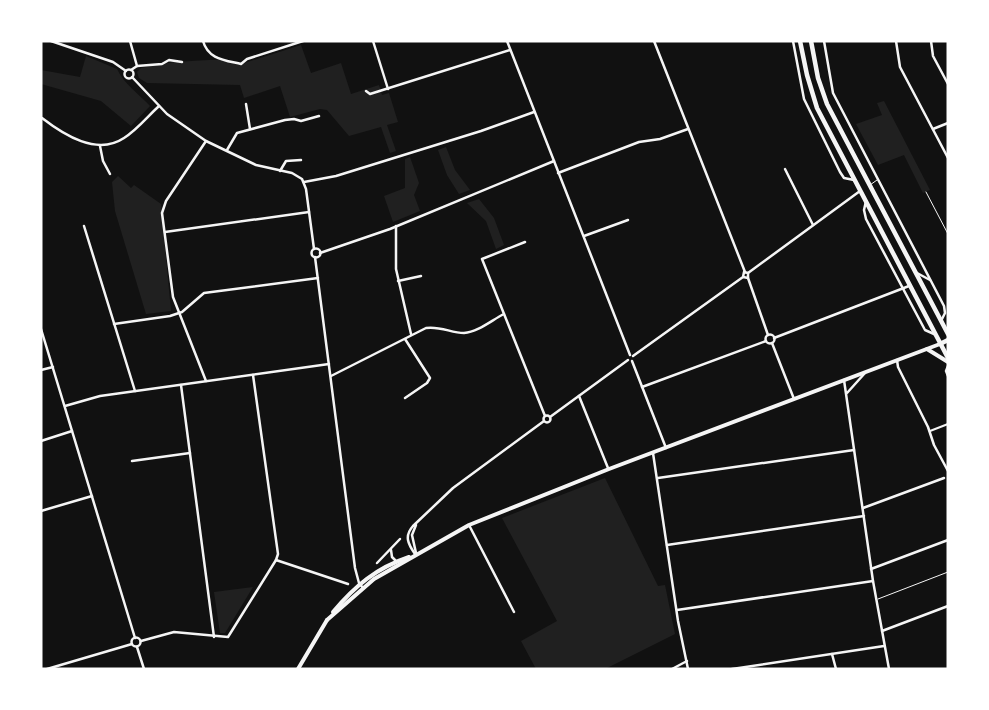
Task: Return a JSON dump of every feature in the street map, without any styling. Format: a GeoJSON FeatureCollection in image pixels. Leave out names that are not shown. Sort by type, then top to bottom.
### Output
{"type":"FeatureCollection","features":[{"type":"Feature","properties":{"kind":"highway"},"geometry":{"type":"LineString","coordinates":[[800,41],[807,75],[817,108],[948,358]]}},
{"type":"Feature","properties":{"kind":"highway"},"geometry":{"type":"LineString","coordinates":[[811,41],[818,78],[827,104],[948,334]]}},
{"type":"Feature","properties":{"kind":"highway"},"geometry":{"type":"LineString","coordinates":[[861,190],[869,185]]}},
{"type":"Feature","properties":{"kind":"highway"},"geometry":{"type":"LineString","coordinates":[[940,344],[948,340]]}},
{"type":"Feature","properties":{"kind":"main road"},"geometry":{"type":"LineString","coordinates":[[941,322],[948,322]]}},
{"type":"Feature","properties":{"kind":"main road"},"geometry":{"type":"LineString","coordinates":[[327,620],[374,579],[415,554],[469,526],[609,469],[940,344]]}},
{"type":"Feature","properties":{"kind":"main road"},"geometry":{"type":"LineString","coordinates":[[926,349],[933,351],[948,364]]}},
{"type":"Feature","properties":{"kind":"main road"},"geometry":{"type":"LineString","coordinates":[[298,669],[327,620],[359,583],[376,570],[415,554]]}},
{"type":"Feature","properties":{"kind":"street"},"geometry":{"type":"LineString","coordinates":[[51,41],[113,62],[126,71],[137,66],[162,64],[174,59],[182,62]]}},
{"type":"Feature","properties":{"kind":"street"},"geometry":{"type":"LineString","coordinates":[[130,41],[137,66]]}},
{"type":"Feature","properties":{"kind":"street"},"geometry":{"type":"LineString","coordinates":[[203,41],[207,52],[213,57],[241,64],[247,59],[303,41]]}},
{"type":"Feature","properties":{"kind":"street"},"geometry":{"type":"LineString","coordinates":[[373,41],[388,88]]}},
{"type":"Feature","properties":{"kind":"street"},"geometry":{"type":"LineString","coordinates":[[507,41],[631,356],[630,361],[666,448]]}},
{"type":"Feature","properties":{"kind":"street"},"geometry":{"type":"LineString","coordinates":[[654,41],[747,272],[768,335],[766,341]]}},
{"type":"Feature","properties":{"kind":"street"},"geometry":{"type":"LineString","coordinates":[[793,41],[800,86],[806,105],[842,175],[844,178],[855,180]]}},
{"type":"Feature","properties":{"kind":"street"},"geometry":{"type":"LineString","coordinates":[[824,41],[833,92],[945,309],[941,322]]}},
{"type":"Feature","properties":{"kind":"street"},"geometry":{"type":"LineString","coordinates":[[896,41],[900,66],[948,158]]}},
{"type":"Feature","properties":{"kind":"street"},"geometry":{"type":"LineString","coordinates":[[931,41],[933,56],[948,84]]}},
{"type":"Feature","properties":{"kind":"street"},"geometry":{"type":"LineString","coordinates":[[366,90],[368,94],[511,50]]}},
{"type":"Feature","properties":{"kind":"street"},"geometry":{"type":"LineString","coordinates":[[131,70],[132,77],[159,106],[177,122],[206,141],[256,165],[299,176],[304,182],[314,249],[312,254],[315,257],[330,364],[355,568],[359,583],[363,588]]}},
{"type":"Feature","properties":{"kind":"street"},"geometry":{"type":"LineString","coordinates":[[126,71],[126,78],[132,77]]}},
{"type":"Feature","properties":{"kind":"street"},"geometry":{"type":"LineString","coordinates":[[246,104],[250,129]]}},
{"type":"Feature","properties":{"kind":"street"},"geometry":{"type":"LineString","coordinates":[[42,118],[55,128],[86,143],[100,146],[123,139],[159,106]]}},
{"type":"Feature","properties":{"kind":"street"},"geometry":{"type":"LineString","coordinates":[[304,182],[336,176],[481,131],[534,112]]}},
{"type":"Feature","properties":{"kind":"street"},"geometry":{"type":"LineString","coordinates":[[227,150],[237,133],[285,120],[294,119],[301,121],[319,116]]}},
{"type":"Feature","properties":{"kind":"street"},"geometry":{"type":"LineString","coordinates":[[933,128],[948,123]]}},
{"type":"Feature","properties":{"kind":"street"},"geometry":{"type":"LineString","coordinates":[[558,173],[639,142],[660,139],[688,129]]}},
{"type":"Feature","properties":{"kind":"street"},"geometry":{"type":"LineString","coordinates":[[206,141],[163,206],[174,297],[206,381]]}},
{"type":"Feature","properties":{"kind":"street"},"geometry":{"type":"LineString","coordinates":[[100,146],[103,161],[110,174]]}},
{"type":"Feature","properties":{"kind":"street"},"geometry":{"type":"LineString","coordinates":[[280,171],[286,161],[300,160]]}},
{"type":"Feature","properties":{"kind":"street"},"geometry":{"type":"LineString","coordinates":[[315,257],[320,253],[396,226],[554,161]]}},
{"type":"Feature","properties":{"kind":"street"},"geometry":{"type":"LineString","coordinates":[[785,169],[813,225]]}},
{"type":"Feature","properties":{"kind":"street"},"geometry":{"type":"LineString","coordinates":[[415,554],[409,546],[408,532],[453,488],[544,421],[549,421],[550,417],[630,361],[631,356],[861,190]]}},
{"type":"Feature","properties":{"kind":"street"},"geometry":{"type":"LineString","coordinates":[[866,201],[864,215],[925,331],[935,334]]}},
{"type":"Feature","properties":{"kind":"street"},"geometry":{"type":"LineString","coordinates":[[165,232],[309,212]]}},
{"type":"Feature","properties":{"kind":"street"},"geometry":{"type":"LineString","coordinates":[[584,236],[628,220]]}},
{"type":"Feature","properties":{"kind":"street"},"geometry":{"type":"LineString","coordinates":[[84,226],[135,390]]}},
{"type":"Feature","properties":{"kind":"street"},"geometry":{"type":"LineString","coordinates":[[396,226],[398,281],[411,334]]}},
{"type":"Feature","properties":{"kind":"street"},"geometry":{"type":"LineString","coordinates":[[525,242],[482,259],[545,416],[544,421]]}},
{"type":"Feature","properties":{"kind":"street"},"geometry":{"type":"LineString","coordinates":[[314,249],[318,249],[320,253]]}},
{"type":"Feature","properties":{"kind":"street"},"geometry":{"type":"LineString","coordinates":[[916,272],[930,280]]}},
{"type":"Feature","properties":{"kind":"street"},"geometry":{"type":"LineString","coordinates":[[398,281],[421,276]]}},
{"type":"Feature","properties":{"kind":"street"},"geometry":{"type":"LineString","coordinates":[[743,276],[748,278]]}},
{"type":"Feature","properties":{"kind":"street"},"geometry":{"type":"LineString","coordinates":[[114,324],[179,313],[186,310],[204,293],[318,278]]}},
{"type":"Feature","properties":{"kind":"street"},"geometry":{"type":"LineString","coordinates":[[794,399],[772,343],[774,338],[911,285]]}},
{"type":"Feature","properties":{"kind":"street"},"geometry":{"type":"LineString","coordinates":[[331,376],[405,339],[411,334],[436,327],[456,332],[469,332],[504,314]]}},
{"type":"Feature","properties":{"kind":"street"},"geometry":{"type":"LineString","coordinates":[[41,329],[135,638],[132,644],[47,669]]}},
{"type":"Feature","properties":{"kind":"street"},"geometry":{"type":"LineString","coordinates":[[768,335],[774,338]]}},
{"type":"Feature","properties":{"kind":"street"},"geometry":{"type":"LineString","coordinates":[[405,339],[430,378],[428,383],[405,398]]}},
{"type":"Feature","properties":{"kind":"street"},"geometry":{"type":"LineString","coordinates":[[642,387],[766,341],[772,343]]}},
{"type":"Feature","properties":{"kind":"street"},"geometry":{"type":"LineString","coordinates":[[897,360],[930,431],[934,445],[948,471]]}},
{"type":"Feature","properties":{"kind":"street"},"geometry":{"type":"LineString","coordinates":[[65,406],[100,396],[135,390],[330,364]]}},
{"type":"Feature","properties":{"kind":"street"},"geometry":{"type":"LineString","coordinates":[[948,364],[946,371],[948,376]]}},
{"type":"Feature","properties":{"kind":"street"},"geometry":{"type":"LineString","coordinates":[[41,370],[53,367]]}},
{"type":"Feature","properties":{"kind":"street"},"geometry":{"type":"LineString","coordinates":[[846,395],[866,372]]}},
{"type":"Feature","properties":{"kind":"street"},"geometry":{"type":"LineString","coordinates":[[137,647],[141,641],[174,632],[228,637],[276,560],[278,554],[253,375]]}},
{"type":"Feature","properties":{"kind":"street"},"geometry":{"type":"LineString","coordinates":[[844,380],[873,581],[889,669]]}},
{"type":"Feature","properties":{"kind":"street"},"geometry":{"type":"LineString","coordinates":[[181,385],[214,637]]}},
{"type":"Feature","properties":{"kind":"street"},"geometry":{"type":"LineString","coordinates":[[579,396],[609,469]]}},
{"type":"Feature","properties":{"kind":"street"},"geometry":{"type":"LineString","coordinates":[[545,416],[550,417]]}},
{"type":"Feature","properties":{"kind":"street"},"geometry":{"type":"LineString","coordinates":[[930,431],[948,424]]}},
{"type":"Feature","properties":{"kind":"street"},"geometry":{"type":"LineString","coordinates":[[41,441],[72,432]]}},
{"type":"Feature","properties":{"kind":"street"},"geometry":{"type":"LineString","coordinates":[[658,478],[854,450]]}},
{"type":"Feature","properties":{"kind":"street"},"geometry":{"type":"LineString","coordinates":[[132,461],[190,453]]}},
{"type":"Feature","properties":{"kind":"street"},"geometry":{"type":"LineString","coordinates":[[653,453],[688,669]]}},
{"type":"Feature","properties":{"kind":"street"},"geometry":{"type":"LineString","coordinates":[[863,508],[944,478]]}},
{"type":"Feature","properties":{"kind":"street"},"geometry":{"type":"LineString","coordinates":[[41,511],[92,496]]}},
{"type":"Feature","properties":{"kind":"street"},"geometry":{"type":"LineString","coordinates":[[668,545],[864,516]]}},
{"type":"Feature","properties":{"kind":"street"},"geometry":{"type":"LineString","coordinates":[[415,554],[412,535],[416,524]]}},
{"type":"Feature","properties":{"kind":"street"},"geometry":{"type":"LineString","coordinates":[[469,526],[514,612]]}},
{"type":"Feature","properties":{"kind":"street"},"geometry":{"type":"LineString","coordinates":[[377,563],[400,540]]}},
{"type":"Feature","properties":{"kind":"street"},"geometry":{"type":"LineString","coordinates":[[872,569],[948,540]]}},
{"type":"Feature","properties":{"kind":"street"},"geometry":{"type":"LineString","coordinates":[[391,550],[392,557],[396,561]]}},
{"type":"Feature","properties":{"kind":"street"},"geometry":{"type":"LineString","coordinates":[[276,560],[348,584]]}},
{"type":"Feature","properties":{"kind":"street"},"geometry":{"type":"LineString","coordinates":[[677,610],[873,581]]}},
{"type":"Feature","properties":{"kind":"street"},"geometry":{"type":"LineString","coordinates":[[882,631],[948,606]]}},
{"type":"Feature","properties":{"kind":"street"},"geometry":{"type":"LineString","coordinates":[[135,638],[141,641]]}},
{"type":"Feature","properties":{"kind":"street"},"geometry":{"type":"LineString","coordinates":[[132,644],[137,647],[144,669]]}},
{"type":"Feature","properties":{"kind":"street"},"geometry":{"type":"LineString","coordinates":[[732,669],[884,646]]}},
{"type":"Feature","properties":{"kind":"street"},"geometry":{"type":"LineString","coordinates":[[832,654],[836,669]]}},
{"type":"Feature","properties":{"kind":"street"},"geometry":{"type":"LineString","coordinates":[[672,669],[687,661]]}},
{"type":"Feature","properties":{"kind":"lane"},"geometry":{"type":"LineString","coordinates":[[869,185],[878,180]]}},
{"type":"Feature","properties":{"kind":"lane"},"geometry":{"type":"LineString","coordinates":[[926,192],[948,234]]}},
{"type":"Feature","properties":{"kind":"lane"},"geometry":{"type":"LineString","coordinates":[[877,599],[948,572]]}},
{"type":"Feature","properties":{"kind":"shaded area"},"geometry":{"type":"Polygon","coordinates":[[[301,45],[311,73],[341,63],[351,94],[379,85],[382,95],[389,93],[398,122],[387,125],[396,151],[390,153],[381,127],[349,136],[327,110],[320,109],[290,117],[280,86],[244,98],[240,85],[147,83],[139,78],[137,72],[141,68],[174,62],[226,60],[241,64],[301,45]]]}},
{"type":"Feature","properties":{"kind":"shaded area"},"geometry":{"type":"Polygon","coordinates":[[[86,56],[117,69],[127,84],[150,106],[131,126],[101,101],[41,84],[41,70],[80,77],[86,56]]]}},
{"type":"Feature","properties":{"kind":"shaded area"},"geometry":{"type":"Polygon","coordinates":[[[884,101],[930,190],[923,193],[904,155],[878,165],[856,124],[882,115],[877,103],[884,101]]]}},
{"type":"Feature","properties":{"kind":"shaded area"},"geometry":{"type":"Polygon","coordinates":[[[446,147],[455,170],[470,190],[459,194],[447,175],[438,150],[446,147]]]}},
{"type":"Feature","properties":{"kind":"shaded area"},"geometry":{"type":"Polygon","coordinates":[[[410,157],[419,183],[414,195],[420,211],[393,222],[384,196],[405,188],[405,159],[410,157]]]}},
{"type":"Feature","properties":{"kind":"shaded area"},"geometry":{"type":"Polygon","coordinates":[[[118,176],[131,188],[134,185],[161,204],[171,311],[146,314],[115,211],[112,182],[118,176]]]}},
{"type":"Feature","properties":{"kind":"shaded area"},"geometry":{"type":"Polygon","coordinates":[[[479,199],[494,218],[504,245],[496,249],[486,221],[467,203],[479,199]]]}},
{"type":"Feature","properties":{"kind":"shaded area"},"geometry":{"type":"Polygon","coordinates":[[[605,478],[658,586],[665,585],[675,634],[605,669],[536,669],[521,641],[557,621],[502,518],[605,478]]]}},
{"type":"Feature","properties":{"kind":"shaded area"},"geometry":{"type":"Polygon","coordinates":[[[253,587],[225,633],[220,633],[214,592],[253,587]]]}}]}
